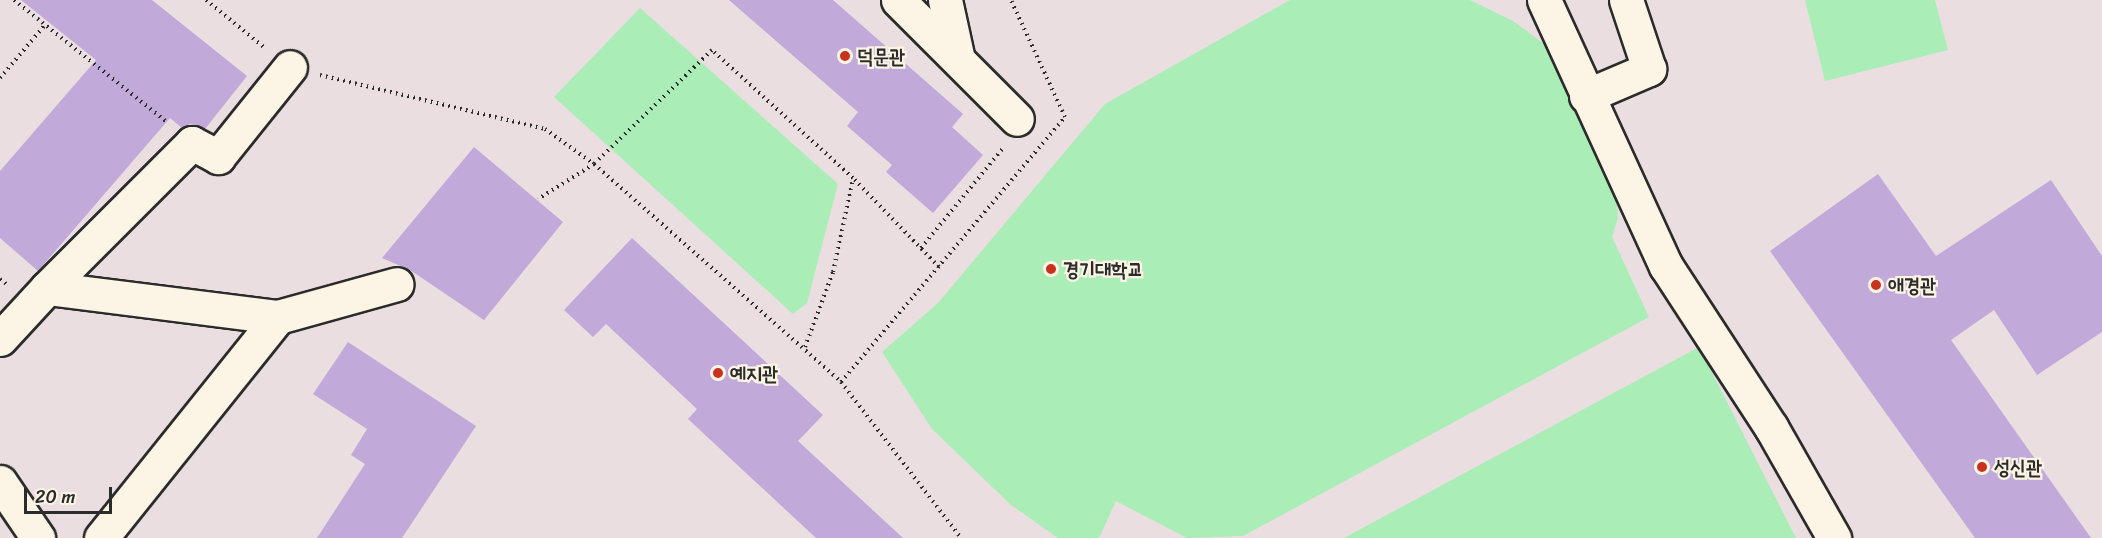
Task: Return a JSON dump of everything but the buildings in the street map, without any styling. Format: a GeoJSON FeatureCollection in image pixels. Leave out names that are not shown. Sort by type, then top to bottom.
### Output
{"type":"FeatureCollection","features":[{"type":"Feature","properties":{"kind":"street"},"geometry":{"type":"LineString","coordinates":[[898,0],[957,55],[1017,119]]}},
{"type":"Feature","properties":{"kind":"street"},"geometry":{"type":"LineString","coordinates":[[945,0],[957,55]]}},
{"type":"Feature","properties":{"kind":"street"},"geometry":{"type":"LineString","coordinates":[[1544,0],[1586,96],[1688,305],[1771,427],[1834,538]]}},
{"type":"Feature","properties":{"kind":"street"},"geometry":{"type":"LineString","coordinates":[[1586,96],[1649,69],[1626,0]]}},
{"type":"Feature","properties":{"kind":"street"},"geometry":{"type":"LineString","coordinates":[[0,339],[47,288],[192,142],[218,157],[290,67]]}},
{"type":"Feature","properties":{"kind":"street"},"geometry":{"type":"LineString","coordinates":[[47,288],[278,317],[397,284]]}},
{"type":"Feature","properties":{"kind":"street"},"geometry":{"type":"LineString","coordinates":[[100,538],[278,317]]}},
{"type":"Feature","properties":{"kind":"street"},"geometry":{"type":"LineString","coordinates":[[0,482],[38,538]]}},
{"type":"Feature","properties":{"kind":"path"},"geometry":{"type":"LineString","coordinates":[[14,0],[192,142]]}},
{"type":"Feature","properties":{"kind":"path"},"geometry":{"type":"LineString","coordinates":[[22,6],[27,0]]}},
{"type":"Feature","properties":{"kind":"path"},"geometry":{"type":"LineString","coordinates":[[206,0],[290,67],[545,129],[594,164],[841,382],[961,538]]}},
{"type":"Feature","properties":{"kind":"path"},"geometry":{"type":"LineString","coordinates":[[0,78],[45,25]]}},
{"type":"Feature","properties":{"kind":"path"},"geometry":{"type":"LineString","coordinates":[[538,199],[594,164],[712,50],[853,178],[939,267],[841,382]]}},
{"type":"Feature","properties":{"kind":"path"},"geometry":{"type":"LineString","coordinates":[[921,248],[1001,154]]}},
{"type":"Feature","properties":{"kind":"path"},"geometry":{"type":"LineString","coordinates":[[805,348],[832,272],[853,178]]}},
{"type":"Feature","properties":{"kind":"shaded area","name":"경기대학교"},"geometry":{"type":"Polygon","coordinates":[[[0,0],[2102,0],[2102,538],[0,538],[0,0]]]}},
{"type":"Feature","properties":{"kind":"green space"},"geometry":{"type":"Polygon","coordinates":[[[1290,0],[1470,0],[1513,21],[1562,57],[1615,183],[1618,218],[1612,237],[1649,317],[1243,536],[1187,538],[1116,501],[1099,538],[1058,538],[1011,505],[932,429],[882,352],[938,303],[1105,104],[1290,0]]]}},
{"type":"Feature","properties":{"kind":"green space"},"geometry":{"type":"Polygon","coordinates":[[[1805,0],[1935,0],[1948,50],[1825,81],[1805,0]]]}},
{"type":"Feature","properties":{"kind":"green space"},"geometry":{"type":"Polygon","coordinates":[[[640,8],[838,184],[807,303],[793,314],[554,97],[640,8]]]}},
{"type":"Feature","properties":{"kind":"green space"},"geometry":{"type":"Polygon","coordinates":[[[1699,347],[1796,538],[1344,538],[1699,347]]]}},
{"type":"Feature","properties":{"kind":"place","name":"덕문관"},"geometry":{"type":"Point","coordinates":[845,56]}},
{"type":"Feature","properties":{"kind":"place","name":"경기대학교"},"geometry":{"type":"Point","coordinates":[1051,269]}},
{"type":"Feature","properties":{"kind":"place","name":"애경관"},"geometry":{"type":"Point","coordinates":[1876,285]}},
{"type":"Feature","properties":{"kind":"place","name":"예지관"},"geometry":{"type":"Point","coordinates":[718,373]}},
{"type":"Feature","properties":{"kind":"place","name":"성신관"},"geometry":{"type":"Point","coordinates":[1982,467]}}]}
